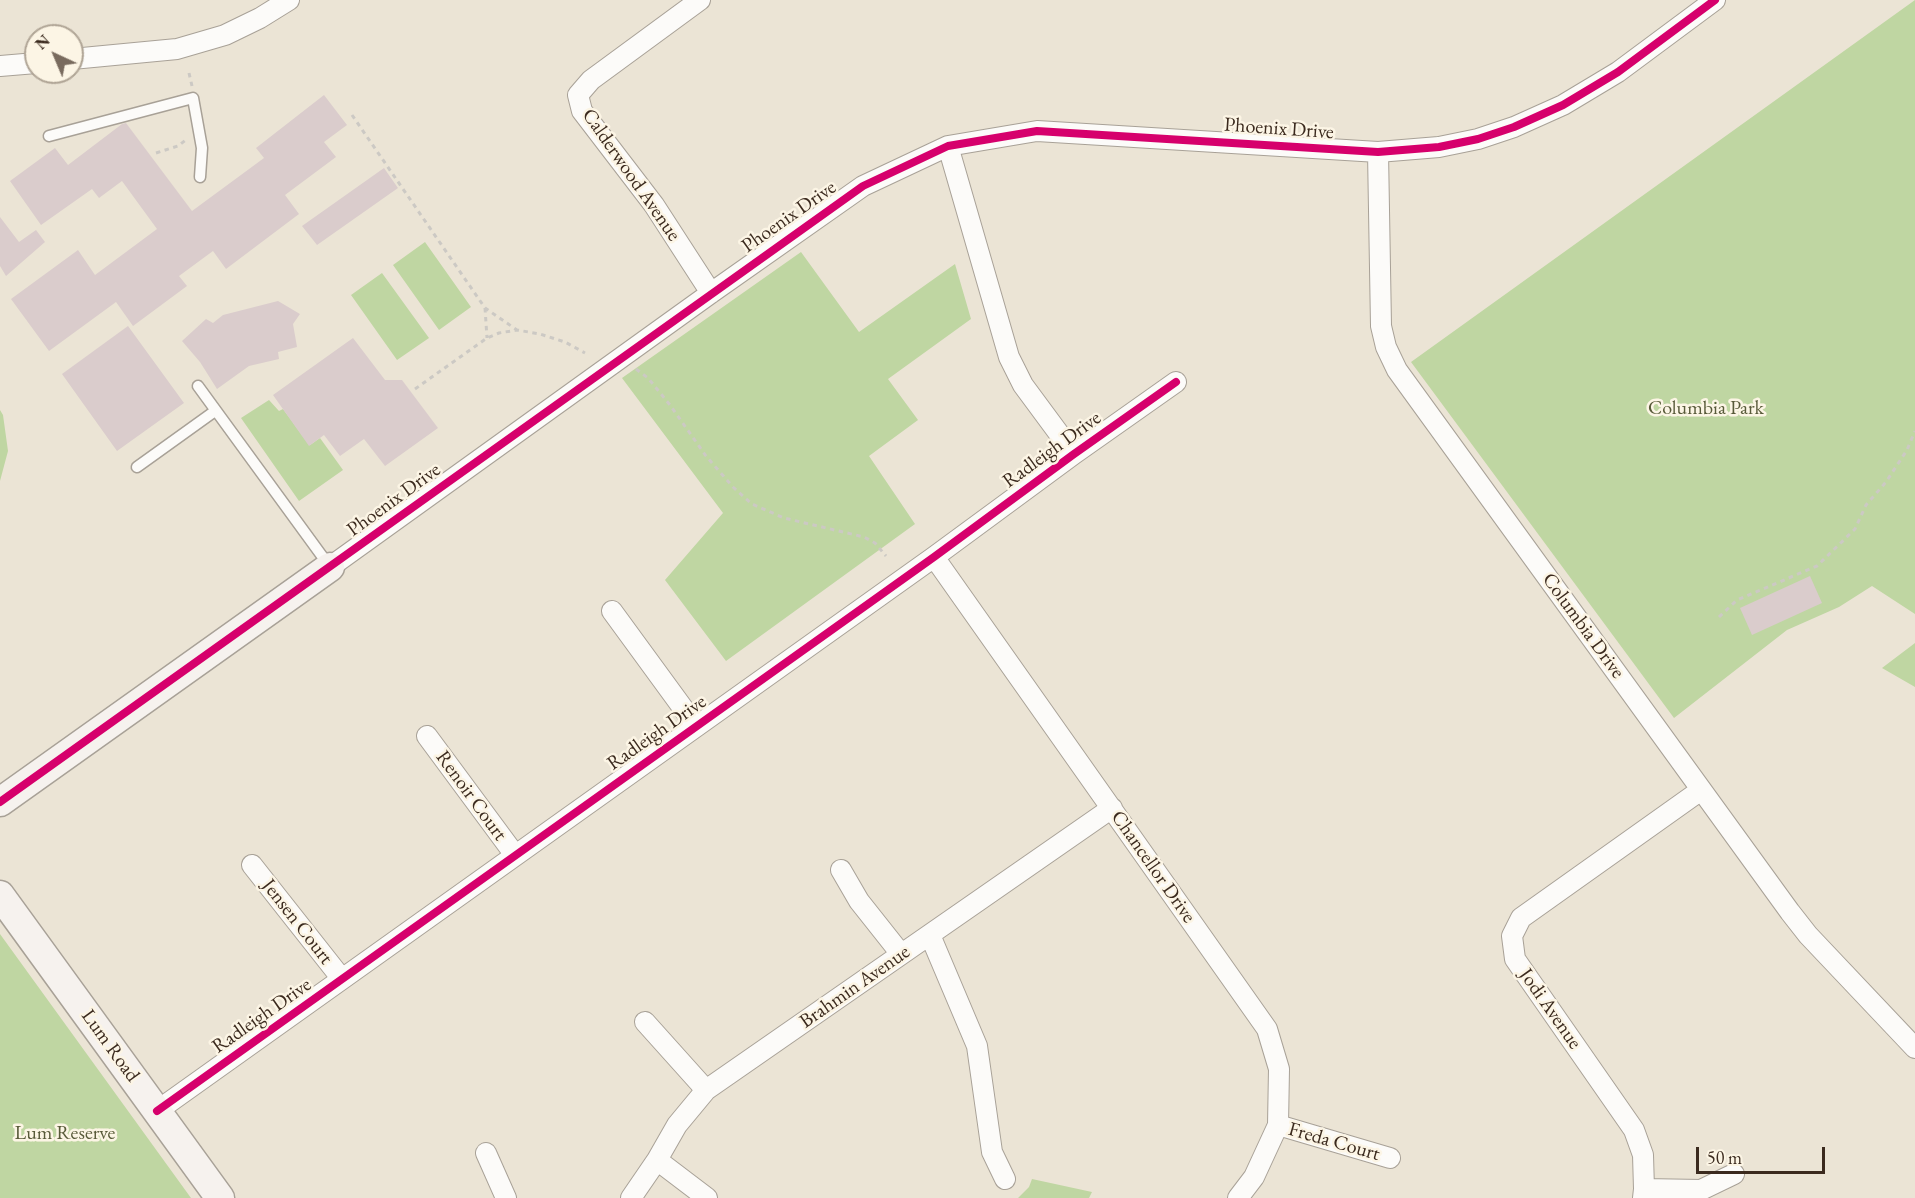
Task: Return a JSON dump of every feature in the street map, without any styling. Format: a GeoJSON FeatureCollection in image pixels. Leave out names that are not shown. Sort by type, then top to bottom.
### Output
{"type":"FeatureCollection","features":[{"type":"Feature","properties":{"kind":"street"},"geometry":{"type":"LineString","coordinates":[[84,58],[177,49],[225,35],[260,18],[289,0]]}},
{"type":"Feature","properties":{"kind":"street","name":"Calderwood Avenue"},"geometry":{"type":"LineString","coordinates":[[700,0],[591,80],[578,95],[582,111],[654,205],[711,293]]}},
{"type":"Feature","properties":{"kind":"street","name":"Phoenix Drive"},"geometry":{"type":"LineString","coordinates":[[0,802],[863,186],[948,146],[1037,131],[1378,152],[1439,147],[1478,139],[1514,127],[1563,105],[1618,72],[1710,1]]}},
{"type":"Feature","properties":{"kind":"street"},"geometry":{"type":"LineString","coordinates":[[0,66],[24,64]]}},
{"type":"Feature","properties":{"kind":"street","name":"Radleigh Drive"},"geometry":{"type":"LineString","coordinates":[[948,146],[1010,357],[1023,385],[1074,454]]}},
{"type":"Feature","properties":{"kind":"street","name":"Columbia Drive"},"geometry":{"type":"LineString","coordinates":[[1378,152],[1381,326],[1386,347],[1397,370],[1808,935],[1915,1048]]}},
{"type":"Feature","properties":{"kind":"street","name":"Radleigh Drive"},"geometry":{"type":"LineString","coordinates":[[157,1111],[1176,382]]}},
{"type":"Feature","properties":{"kind":"street","name":"Chancellor Drive"},"geometry":{"type":"LineString","coordinates":[[934,556],[1267,1029],[1279,1069],[1278,1125],[1254,1178],[1238,1198]]}},
{"type":"Feature","properties":{"kind":"street"},"geometry":{"type":"LineString","coordinates":[[612,611],[696,726]]}},
{"type":"Feature","properties":{"kind":"street","name":"Renoir Court"},"geometry":{"type":"LineString","coordinates":[[427,736],[514,855]]}},
{"type":"Feature","properties":{"kind":"street","name":"Jodi Avenue"},"geometry":{"type":"LineString","coordinates":[[1643,1194],[1643,1155],[1634,1130],[1515,959],[1512,936],[1521,918],[1701,790]]}},
{"type":"Feature","properties":{"kind":"street","name":"Brahmin Avenue"},"geometry":{"type":"LineString","coordinates":[[632,1198],[677,1125],[706,1090],[1112,808]]}},
{"type":"Feature","properties":{"kind":"street","name":"Jensen Court"},"geometry":{"type":"LineString","coordinates":[[252,865],[342,979]]}},
{"type":"Feature","properties":{"kind":"street"},"geometry":{"type":"LineString","coordinates":[[842,870],[859,901],[901,954]]}},
{"type":"Feature","properties":{"kind":"street","name":"Lum Road"},"geometry":{"type":"LineString","coordinates":[[0,895],[220,1198]]}},
{"type":"Feature","properties":{"kind":"street"},"geometry":{"type":"LineString","coordinates":[[930,935],[977,1046],[992,1152],[1005,1179]]}},
{"type":"Feature","properties":{"kind":"street"},"geometry":{"type":"LineString","coordinates":[[645,1022],[706,1090]]}},
{"type":"Feature","properties":{"kind":"street","name":"Freda Court"},"geometry":{"type":"LineString","coordinates":[[1278,1125],[1390,1158]]}},
{"type":"Feature","properties":{"kind":"street"},"geometry":{"type":"LineString","coordinates":[[486,1153],[506,1198]]}},
{"type":"Feature","properties":{"kind":"street"},"geometry":{"type":"LineString","coordinates":[[657,1160],[707,1198]]}},
{"type":"Feature","properties":{"kind":"street"},"geometry":{"type":"LineString","coordinates":[[1643,1194],[1701,1190],[1734,1174]]}},
{"type":"Feature","properties":{"kind":"lane"},"geometry":{"type":"LineString","coordinates":[[49,136],[193,98],[202,148],[200,177]]}},
{"type":"Feature","properties":{"kind":"lane"},"geometry":{"type":"LineString","coordinates":[[198,386],[330,567]]}},
{"type":"Feature","properties":{"kind":"lane"},"geometry":{"type":"LineString","coordinates":[[138,467],[215,411]]}},
{"type":"Feature","properties":{"kind":"path"},"geometry":{"type":"LineString","coordinates":[[352,115],[485,308],[517,330]]}},
{"type":"Feature","properties":{"kind":"path"},"geometry":{"type":"LineString","coordinates":[[485,308],[487,338]]}},
{"type":"Feature","properties":{"kind":"path"},"geometry":{"type":"LineString","coordinates":[[415,388],[487,338],[499,333],[517,330],[540,334],[565,342],[585,352]]}},
{"type":"Feature","properties":{"kind":"path"},"geometry":{"type":"LineString","coordinates":[[621,357],[648,378],[706,456],[733,487],[752,504],[784,518],[864,537],[874,543],[886,556]]}},
{"type":"Feature","properties":{"kind":"path"},"geometry":{"type":"LineString","coordinates":[[1719,617],[1737,600],[1817,566],[1855,529],[1866,505],[1886,482],[1902,458],[1915,431]]}},
{"type":"Feature","properties":{"kind":"green space","name":"Columbia Park"},"geometry":{"type":"Polygon","coordinates":[[[1915,0],[1915,614],[1872,586],[1839,607],[1787,630],[1674,718],[1411,362],[1915,0]]]}},
{"type":"Feature","properties":{"kind":"green space"},"geometry":{"type":"Polygon","coordinates":[[[425,242],[471,307],[439,330],[393,265],[425,242]]]}},
{"type":"Feature","properties":{"kind":"green space"},"geometry":{"type":"Polygon","coordinates":[[[801,252],[859,332],[955,264],[971,319],[888,379],[918,420],[869,456],[915,524],[726,661],[665,580],[723,513],[622,378],[801,252]]]}},
{"type":"Feature","properties":{"kind":"green space"},"geometry":{"type":"Polygon","coordinates":[[[382,273],[429,338],[397,360],[351,295],[382,273]]]}},
{"type":"Feature","properties":{"kind":"green space"},"geometry":{"type":"Polygon","coordinates":[[[269,400],[279,411],[283,409],[310,445],[320,438],[343,470],[299,501],[241,418],[269,400]]]}},
{"type":"Feature","properties":{"kind":"green space"},"geometry":{"type":"Polygon","coordinates":[[[0,410],[3,415],[8,451],[0,481],[0,410]]]}},
{"type":"Feature","properties":{"kind":"green space"},"geometry":{"type":"Polygon","coordinates":[[[1915,643],[1915,687],[1882,668],[1915,643]]]}},
{"type":"Feature","properties":{"kind":"green space","name":"Lum Reserve"},"geometry":{"type":"Polygon","coordinates":[[[0,934],[191,1198],[0,1198],[0,934]]]}},
{"type":"Feature","properties":{"kind":"green space"},"geometry":{"type":"Polygon","coordinates":[[[1032,1179],[1092,1192],[1089,1198],[1018,1198],[1029,1187],[1032,1179]]]}},
{"type":"Feature","properties":{"kind":"building"},"geometry":{"type":"Polygon","coordinates":[[[324,95],[347,125],[324,142],[336,157],[285,195],[299,214],[226,269],[213,251],[179,276],[187,286],[133,326],[116,302],[49,351],[11,299],[78,250],[95,275],[157,229],[122,181],[99,198],[92,189],[41,225],[10,181],[55,148],[68,165],[126,123],[192,211],[264,158],[256,148],[324,95]]]}},
{"type":"Feature","properties":{"kind":"building"},"geometry":{"type":"Polygon","coordinates":[[[384,168],[398,188],[317,245],[302,226],[384,168]]]}},
{"type":"Feature","properties":{"kind":"building"},"geometry":{"type":"Polygon","coordinates":[[[0,217],[19,242],[36,230],[45,242],[6,276],[0,266],[0,217]]]}},
{"type":"Feature","properties":{"kind":"building"},"geometry":{"type":"Polygon","coordinates":[[[278,301],[300,314],[293,324],[297,347],[278,352],[279,359],[249,366],[217,389],[200,362],[182,341],[206,319],[213,323],[223,315],[278,301]]]}},
{"type":"Feature","properties":{"kind":"building"},"geometry":{"type":"Polygon","coordinates":[[[128,326],[184,403],[117,451],[62,374],[128,326]]]}},
{"type":"Feature","properties":{"kind":"building"},"geometry":{"type":"Polygon","coordinates":[[[353,338],[385,380],[402,380],[438,428],[385,466],[364,439],[340,456],[324,435],[309,446],[273,395],[353,338]]]}},
{"type":"Feature","properties":{"kind":"building"},"geometry":{"type":"Polygon","coordinates":[[[1810,576],[1822,603],[1752,635],[1740,608],[1810,576]]]}},
{"type":"Feature","properties":{"kind":"cycle path"},"geometry":{"type":"LineString","coordinates":[[0,802],[863,186],[948,146],[1037,131],[1378,152],[1439,147],[1478,139],[1514,127],[1563,105],[1618,72],[1715,0]]}},
{"type":"Feature","properties":{"kind":"cycle path"},"geometry":{"type":"LineString","coordinates":[[157,1111],[1176,382]]}}]}
